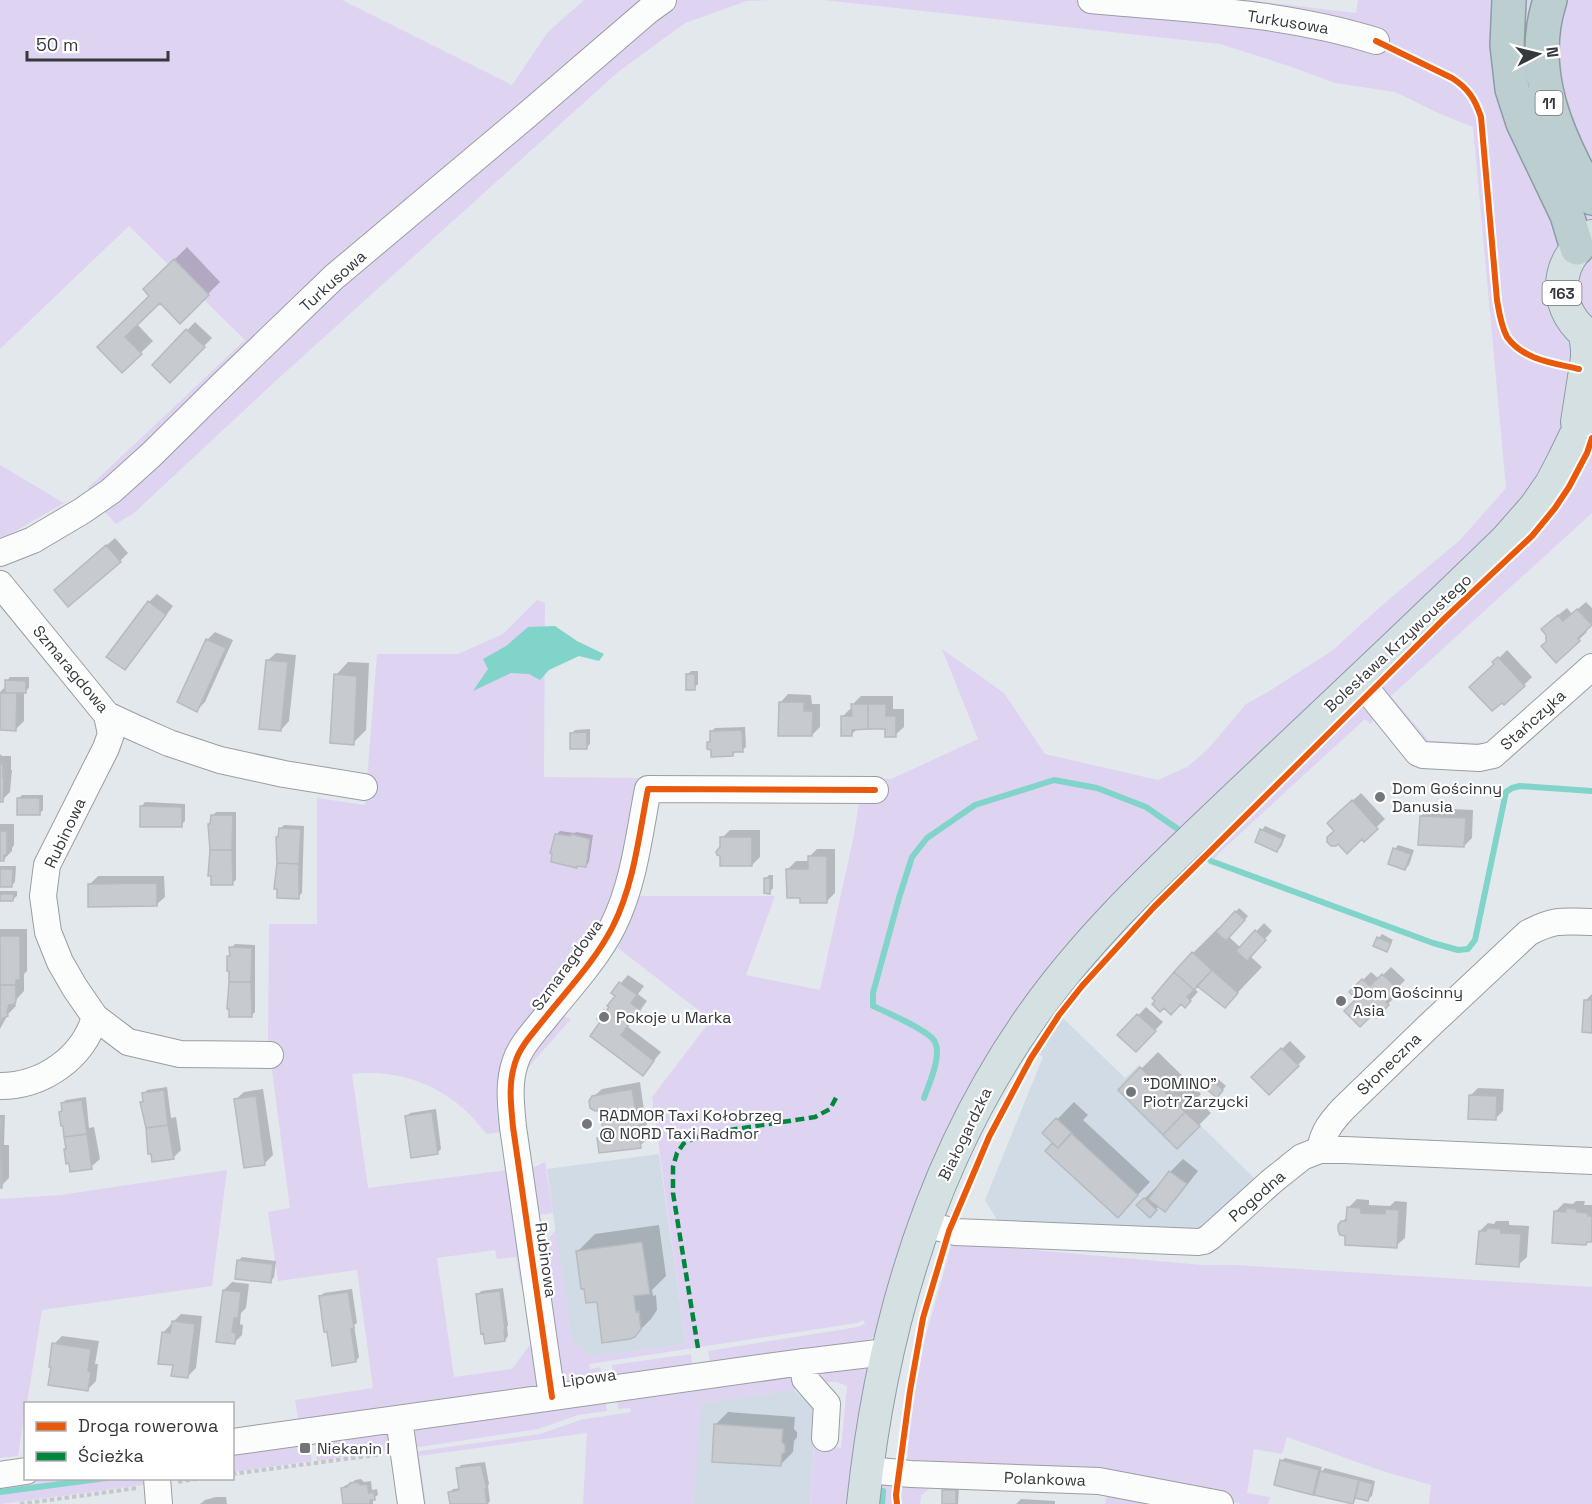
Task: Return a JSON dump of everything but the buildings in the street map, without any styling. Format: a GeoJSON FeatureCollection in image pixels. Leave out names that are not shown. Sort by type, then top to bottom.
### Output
{"type":"FeatureCollection","features":[{"type":"Feature","properties":{"kind":"highway"},"geometry":{"type":"LineString","coordinates":[[1509,0],[1507,45],[1512,89],[1523,123],[1567,215],[1584,243]]}},
{"type":"Feature","properties":{"kind":"highway","name":"11"},"geometry":{"type":"LineString","coordinates":[[1550,0],[1542,35],[1541,63],[1544,80],[1557,127],[1592,198]]}},
{"type":"Feature","properties":{"kind":"main road","name":"163"},"geometry":{"type":"LineString","coordinates":[[1584,243],[1568,261],[1563,274],[1562,296],[1570,317],[1588,336]]}},
{"type":"Feature","properties":{"kind":"main road","name":"Bolesława Krzywoustego"},"geometry":{"type":"LineString","coordinates":[[1193,838],[1506,540],[1535,507],[1560,468],[1588,405],[1588,336]]}},
{"type":"Feature","properties":{"kind":"main road","name":"Białogardzka"},"geometry":{"type":"LineString","coordinates":[[863,1504],[876,1408],[903,1290],[940,1184],[972,1117],[1030,1018],[1065,972],[1138,891],[1193,838]]}},
{"type":"Feature","properties":{"kind":"street","name":"Turkusowa"},"geometry":{"type":"LineString","coordinates":[[0,553],[33,540],[111,491],[334,277],[663,0]]}},
{"type":"Feature","properties":{"kind":"street","name":"Turkusowa"},"geometry":{"type":"LineString","coordinates":[[1091,0],[1295,20],[1376,40]]}},
{"type":"Feature","properties":{"kind":"street","name":"Szmaragdowa"},"geometry":{"type":"LineString","coordinates":[[0,584],[107,715],[169,743],[220,760],[284,774],[364,787]]}},
{"type":"Feature","properties":{"kind":"street","name":"Stańczyka"},"geometry":{"type":"LineString","coordinates":[[1359,680],[1418,753],[1429,756],[1479,758],[1493,755],[1592,667]]}},
{"type":"Feature","properties":{"kind":"street","name":"Rubinowa"},"geometry":{"type":"LineString","coordinates":[[107,715],[111,734],[47,866],[43,896],[48,932],[60,962],[95,1017],[128,1042],[180,1054],[270,1055]]}},
{"type":"Feature","properties":{"kind":"street","name":"Szmaragdowa"},"geometry":{"type":"LineString","coordinates":[[513,1127],[510,1086],[516,1061],[528,1040],[600,947],[612,928],[629,880],[648,789],[875,790]]}},
{"type":"Feature","properties":{"kind":"street","name":"Słoneczna"},"geometry":{"type":"LineString","coordinates":[[1320,1150],[1322,1137],[1329,1124],[1343,1109],[1528,933],[1545,924],[1561,921],[1592,922]]}},
{"type":"Feature","properties":{"kind":"street"},"geometry":{"type":"LineString","coordinates":[[0,1086],[21,1084],[41,1078],[58,1068],[73,1057],[83,1044],[91,1031],[95,1017]]}},
{"type":"Feature","properties":{"kind":"street","name":"Rubinowa"},"geometry":{"type":"LineString","coordinates":[[513,1127],[552,1397]]}},
{"type":"Feature","properties":{"kind":"street","name":"Pogodna"},"geometry":{"type":"LineString","coordinates":[[925,1224],[955,1232],[1197,1242],[1210,1237],[1302,1157],[1320,1150],[1592,1161]]}},
{"type":"Feature","properties":{"kind":"street","name":"Lipowa"},"geometry":{"type":"LineString","coordinates":[[234,1442],[803,1362],[878,1353],[887,1355]]}},
{"type":"Feature","properties":{"kind":"street"},"geometry":{"type":"LineString","coordinates":[[803,1362],[805,1379],[827,1404],[825,1438]]}},
{"type":"Feature","properties":{"kind":"street"},"geometry":{"type":"LineString","coordinates":[[399,1419],[411,1504]]}},
{"type":"Feature","properties":{"kind":"street","name":"Polankowa"},"geometry":{"type":"LineString","coordinates":[[867,1470],[911,1474],[1100,1481],[1220,1504]]}},
{"type":"Feature","properties":{"kind":"street"},"geometry":{"type":"LineString","coordinates":[[0,1475],[24,1472]]}},
{"type":"Feature","properties":{"kind":"street"},"geometry":{"type":"LineString","coordinates":[[157,1483],[159,1504]]}},
{"type":"Feature","properties":{"kind":"path"},"geometry":{"type":"LineString","coordinates":[[234,1474],[384,1454]]}},
{"type":"Feature","properties":{"kind":"path"},"geometry":{"type":"LineString","coordinates":[[314,1457],[315,1463]]}},
{"type":"Feature","properties":{"kind":"path"},"geometry":{"type":"LineString","coordinates":[[20,1504],[191,1480]]}},
{"type":"Feature","properties":{"kind":"shaded area"},"geometry":{"type":"Polygon","coordinates":[[[0,0],[342,0],[512,85],[548,32],[584,0],[771,0],[747,1],[685,23],[618,72],[280,377],[134,513],[116,524],[88,488],[245,340],[129,226],[0,349],[0,0]]]}},
{"type":"Feature","properties":{"kind":"shaded area"},"geometry":{"type":"Polygon","coordinates":[[[823,0],[1247,0],[1356,13],[1358,0],[1592,0],[1592,513],[1391,696],[1429,741],[1486,743],[1511,721],[1514,726],[1498,740],[1474,752],[1451,752],[1429,748],[1407,733],[1380,689],[1380,678],[1483,581],[1493,575],[1476,557],[1195,826],[1192,824],[1186,830],[1181,826],[1178,829],[1181,834],[1178,837],[1180,840],[1113,906],[1066,957],[1014,1026],[965,1110],[938,1168],[909,1241],[885,1323],[871,1339],[845,1348],[712,1367],[710,1362],[708,1351],[858,1327],[865,1324],[863,1320],[857,1323],[589,1364],[590,1369],[600,1367],[603,1382],[564,1387],[553,1371],[537,1254],[556,1229],[571,1341],[593,1357],[686,1344],[652,1097],[711,1020],[618,948],[639,896],[775,896],[746,975],[820,990],[854,835],[860,796],[876,795],[876,779],[891,779],[978,739],[942,649],[1004,693],[1045,754],[1158,780],[1187,767],[1208,749],[1246,704],[1333,650],[1460,540],[1506,488],[1473,127],[1395,92],[1335,83],[1220,44],[823,0]]]}},
{"type":"Feature","properties":{"kind":"shaded area"},"geometry":{"type":"Polygon","coordinates":[[[0,465],[64,503],[0,540],[0,465]]]}},
{"type":"Feature","properties":{"kind":"shaded area"},"geometry":{"type":"Polygon","coordinates":[[[537,600],[545,603],[544,777],[639,778],[616,904],[524,1035],[507,1132],[486,1134],[459,1105],[427,1085],[391,1075],[352,1074],[368,1188],[515,1169],[531,1287],[520,1283],[516,1257],[497,1259],[495,1250],[437,1258],[454,1377],[512,1369],[529,1346],[540,1350],[539,1391],[299,1425],[295,1400],[373,1388],[357,1270],[278,1281],[268,1212],[290,1208],[268,1040],[269,924],[317,924],[317,798],[365,805],[377,654],[458,654],[503,634],[537,600]]]}},
{"type":"Feature","properties":{"kind":"shaded area"},"geometry":{"type":"Polygon","coordinates":[[[555,626],[577,641],[604,654],[599,661],[579,656],[549,670],[540,680],[529,674],[511,673],[473,691],[488,669],[483,659],[506,646],[528,627],[555,626]]]}},
{"type":"Feature","properties":{"kind":"shaded area"},"geometry":{"type":"Polygon","coordinates":[[[1359,699],[1376,717],[1370,724],[1365,719],[1214,859],[1206,852],[1203,848],[1359,699]]]}},
{"type":"Feature","properties":{"kind":"shaded area"},"geometry":{"type":"Polygon","coordinates":[[[555,1013],[571,1019],[525,1071],[523,1107],[515,1086],[555,1013]]]}},
{"type":"Feature","properties":{"kind":"shaded area"},"geometry":{"type":"Polygon","coordinates":[[[1061,1016],[1125,1078],[1139,1065],[1255,1179],[1202,1230],[997,1220],[985,1200],[1043,1057],[1035,1052],[1061,1016]]]}},
{"type":"Feature","properties":{"kind":"shaded area"},"geometry":{"type":"Polygon","coordinates":[[[659,1154],[686,1344],[593,1357],[571,1341],[547,1169],[659,1154]]]}},
{"type":"Feature","properties":{"kind":"shaded area"},"geometry":{"type":"Polygon","coordinates":[[[545,1162],[553,1213],[531,1216],[524,1172],[545,1162]]]}},
{"type":"Feature","properties":{"kind":"shaded area"},"geometry":{"type":"Polygon","coordinates":[[[227,1170],[212,1286],[42,1310],[27,1402],[24,1402],[18,1456],[0,1458],[0,1199],[61,1195],[227,1170]]]}},
{"type":"Feature","properties":{"kind":"shaded area"},"geometry":{"type":"Polygon","coordinates":[[[952,1243],[1203,1265],[1235,1265],[1592,1287],[1592,1504],[1429,1504],[1431,1485],[1382,1471],[1287,1437],[1282,1454],[1254,1449],[1247,1493],[1270,1497],[1268,1504],[1243,1504],[1105,1477],[907,1463],[909,1425],[924,1342],[952,1243]]]}},
{"type":"Feature","properties":{"kind":"shaded area"},"geometry":{"type":"Polygon","coordinates":[[[691,1354],[690,1370],[614,1380],[612,1365],[691,1354]]]}},
{"type":"Feature","properties":{"kind":"shaded area"},"geometry":{"type":"Polygon","coordinates":[[[861,1366],[871,1373],[854,1504],[810,1504],[814,1444],[841,1448],[847,1386],[837,1382],[817,1382],[814,1371],[861,1366]]]}},
{"type":"Feature","properties":{"kind":"shaded area"},"geometry":{"type":"Polygon","coordinates":[[[792,1371],[797,1385],[794,1390],[701,1403],[693,1504],[583,1504],[587,1433],[419,1456],[426,1504],[418,1504],[413,1452],[540,1434],[580,1420],[631,1412],[630,1408],[618,1409],[616,1396],[792,1371]]]}},
{"type":"Feature","properties":{"kind":"shaded area"},"geometry":{"type":"Polygon","coordinates":[[[794,1390],[816,1410],[810,1504],[693,1504],[700,1403],[794,1390]]]}},
{"type":"Feature","properties":{"kind":"shaded area"},"geometry":{"type":"Polygon","coordinates":[[[605,1397],[607,1411],[578,1415],[538,1429],[412,1448],[411,1425],[605,1397]]]}},
{"type":"Feature","properties":{"kind":"shaded area"},"geometry":{"type":"Polygon","coordinates":[[[386,1428],[395,1449],[317,1461],[316,1439],[386,1428]]]}},
{"type":"Feature","properties":{"kind":"shaded area"},"geometry":{"type":"Polygon","coordinates":[[[296,1442],[297,1451],[310,1449],[312,1461],[234,1472],[234,1450],[296,1442]]]}},
{"type":"Feature","properties":{"kind":"shaded area"},"geometry":{"type":"Polygon","coordinates":[[[24,1479],[149,1480],[150,1484],[0,1504],[0,1483],[24,1479]]]}},
{"type":"Feature","properties":{"kind":"shaded area"},"geometry":{"type":"Polygon","coordinates":[[[885,1482],[936,1482],[921,1496],[920,1504],[872,1504],[878,1488],[885,1482]]]}},
{"type":"Feature","properties":{"kind":"shaded area"},"geometry":{"type":"Polygon","coordinates":[[[1113,1491],[1194,1504],[1105,1504],[1106,1498],[1113,1491]]]}},
{"type":"Feature","properties":{"kind":"waterway"},"geometry":{"type":"LineString","coordinates":[[924,1098],[936,1062],[935,1042],[917,1027],[873,1006],[873,993],[912,857],[927,838],[975,805],[1054,780],[1097,788],[1146,807],[1185,834]]}},
{"type":"Feature","properties":{"kind":"waterway"},"geometry":{"type":"LineString","coordinates":[[1198,848],[1211,861],[1433,943],[1458,950],[1468,949],[1475,940],[1506,792],[1520,786],[1592,791]]}},
{"type":"Feature","properties":{"kind":"waterway"},"geometry":{"type":"LineString","coordinates":[[0,1492],[91,1480]]}},
{"type":"Feature","properties":{"kind":"waterway"},"geometry":{"type":"LineString","coordinates":[[882,1504],[883,1491]]}},
{"type":"Feature","properties":{"kind":"marked path"},"geometry":{"type":"LineString","coordinates":[[698,1348],[673,1193],[673,1167],[677,1153],[684,1143],[697,1137],[815,1117],[830,1109],[837,1096]]}},
{"type":"Feature","properties":{"kind":"cycle path"},"geometry":{"type":"LineString","coordinates":[[1376,41],[1452,78],[1467,90],[1473,99],[1481,117],[1497,300],[1505,333],[1514,345],[1530,356],[1579,369]]}},
{"type":"Feature","properties":{"kind":"cycle path"},"geometry":{"type":"LineString","coordinates":[[897,1504],[896,1495],[910,1391],[923,1318],[949,1231],[989,1137],[1031,1058],[1059,1015],[1082,986],[1154,907],[1445,618],[1532,536],[1569,487],[1587,453],[1592,438]]}},
{"type":"Feature","properties":{"kind":"cycle path"},"geometry":{"type":"LineString","coordinates":[[552,1397],[513,1127],[511,1079],[517,1057],[524,1045],[590,962],[613,926],[631,876],[648,789],[875,790]]}},
{"type":"Feature","properties":{"kind":"place","name":"Dom Gościnny Danusia"},"geometry":{"type":"Point","coordinates":[1380,797]}},
{"type":"Feature","properties":{"kind":"place","name":"Dom Gościnny Asia"},"geometry":{"type":"Point","coordinates":[1341,1001]}},
{"type":"Feature","properties":{"kind":"place","name":"Pokoje u Marka"},"geometry":{"type":"Point","coordinates":[604,1017]}},
{"type":"Feature","properties":{"kind":"place","name":"\"DOMINO\" Piotr Zarzycki"},"geometry":{"type":"Point","coordinates":[1131,1092]}},
{"type":"Feature","properties":{"kind":"place","name":"RADMOR Taxi Kołobrzeg @ NORD Taxi Radmor"},"geometry":{"type":"Point","coordinates":[587,1124]}},
{"type":"Feature","properties":{"kind":"place","name":"Niekanin I"},"geometry":{"type":"Point","coordinates":[305,1448]}}]}
